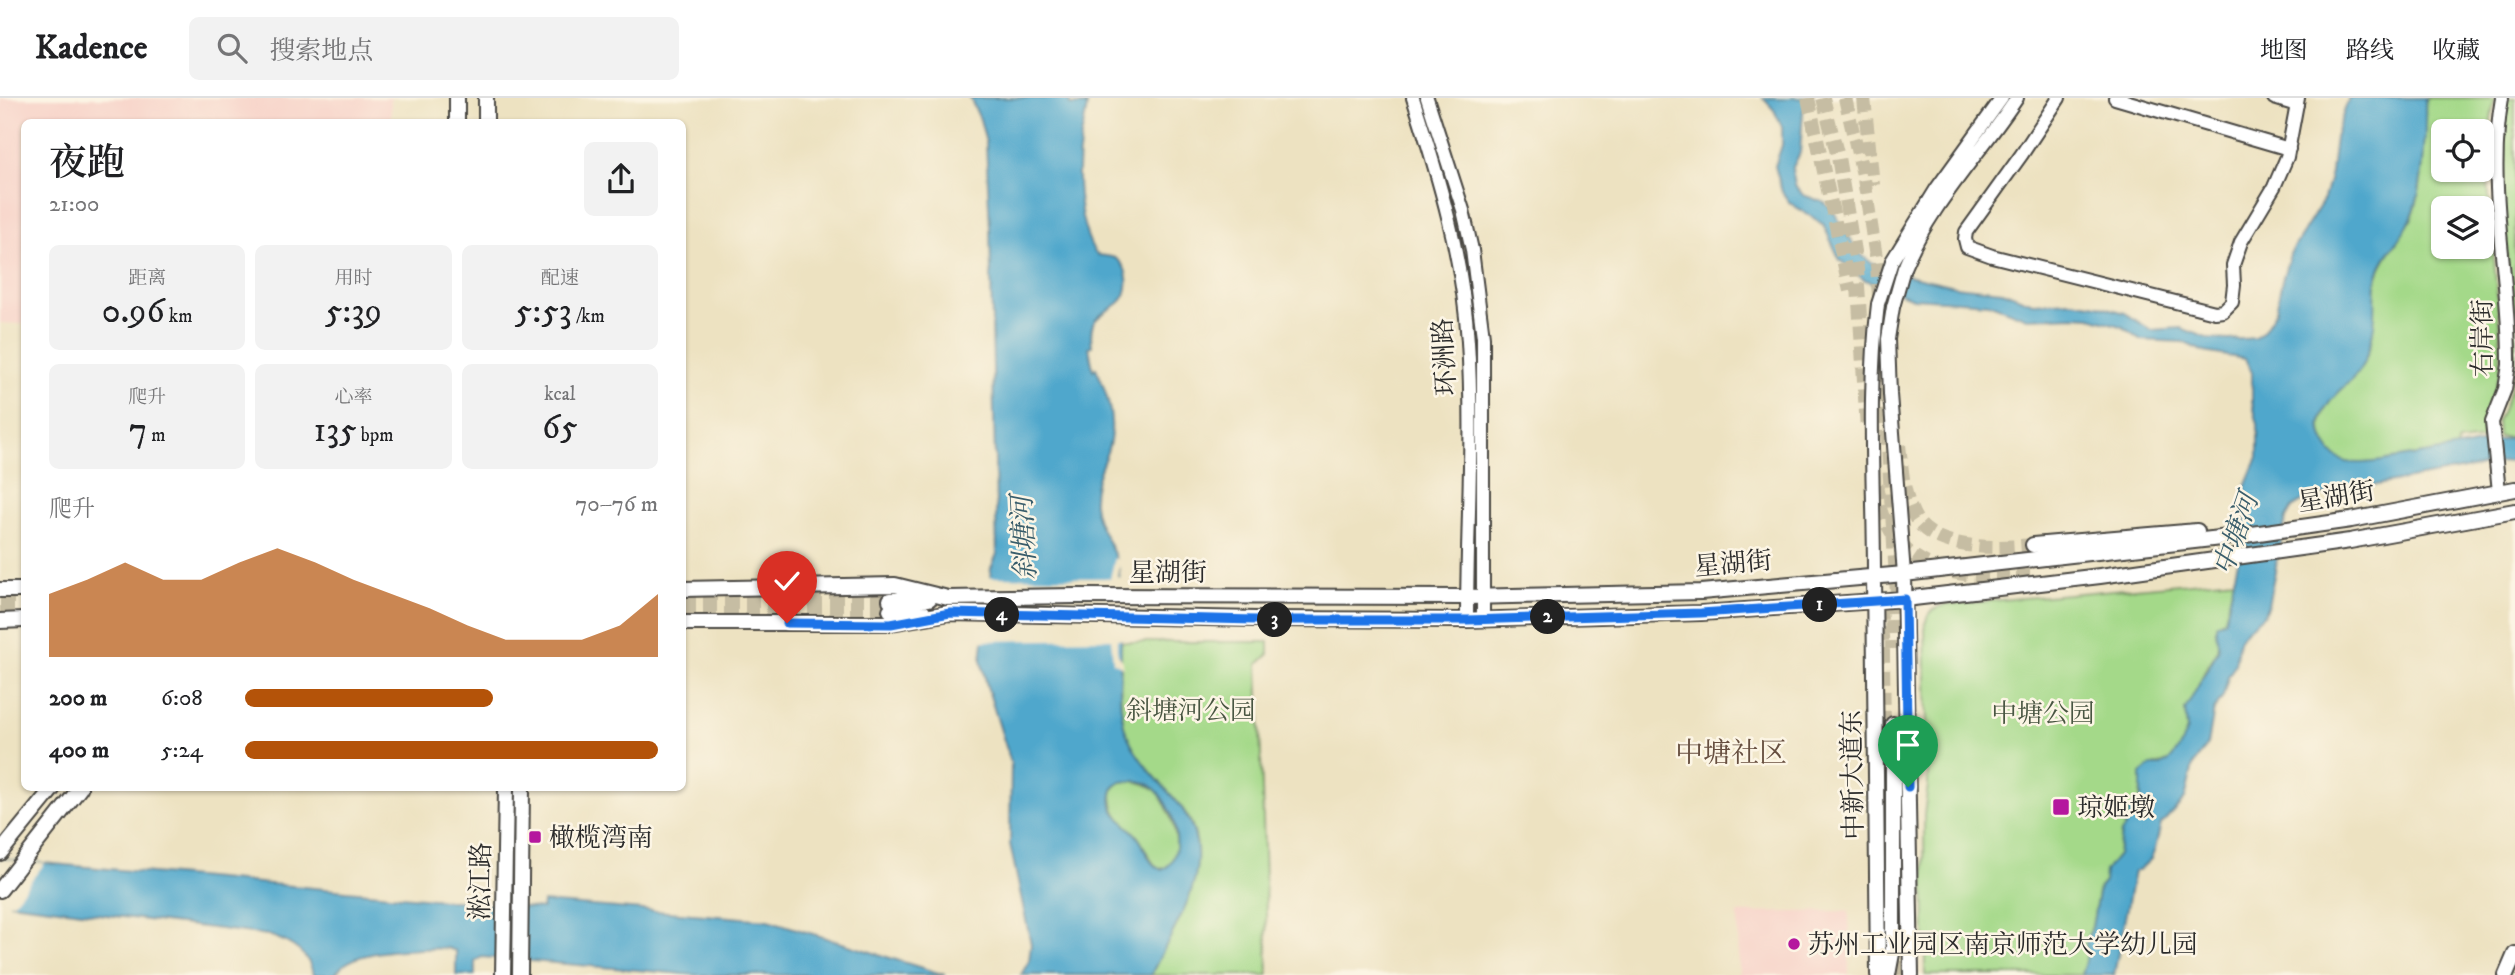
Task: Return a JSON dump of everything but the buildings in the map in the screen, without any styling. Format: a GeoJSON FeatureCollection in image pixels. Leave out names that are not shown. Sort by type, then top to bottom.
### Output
{"type":"FeatureCollection","features":[{"type":"Feature","properties":{"kind":"main road"},"geometry":{"type":"LineString","coordinates":[[457,98],[457,119]]}},
{"type":"Feature","properties":{"kind":"main road"},"geometry":{"type":"LineString","coordinates":[[486,98],[486,119]]}},
{"type":"Feature","properties":{"kind":"main road","name":"星湖街"},"geometry":{"type":"LineString","coordinates":[[686,623],[891,624],[988,596],[1467,597],[1701,592],[1904,574],[2234,536],[2351,520],[2515,489]]}},
{"type":"Feature","properties":{"kind":"main road","name":"星湖街"},"geometry":{"type":"LineString","coordinates":[[686,589],[895,585],[949,606],[986,615],[1121,615],[1256,620],[1467,620],[1701,613],[1905,599],[2292,549],[2515,511]]}},
{"type":"Feature","properties":{"kind":"main road"},"geometry":{"type":"LineString","coordinates":[[2033,545],[2204,530],[2234,536]]}},
{"type":"Feature","properties":{"kind":"main road"},"geometry":{"type":"LineString","coordinates":[[2035,575],[2133,563],[2231,557]]}},
{"type":"Feature","properties":{"kind":"main road"},"geometry":{"type":"LineString","coordinates":[[1904,574],[1911,975]]}},
{"type":"Feature","properties":{"kind":"main road","name":"中新大道东"},"geometry":{"type":"LineString","coordinates":[[1874,575],[1878,975]]}},
{"type":"Feature","properties":{"kind":"main road"},"geometry":{"type":"LineString","coordinates":[[0,590],[21,590]]}},
{"type":"Feature","properties":{"kind":"main road","name":"星湖街"},"geometry":{"type":"LineString","coordinates":[[890,605],[949,606]]}},
{"type":"Feature","properties":{"kind":"main road"},"geometry":{"type":"LineString","coordinates":[[0,621],[21,620]]}},
{"type":"Feature","properties":{"kind":"main road"},"geometry":{"type":"LineString","coordinates":[[1888,975],[1893,948],[1893,724]]}},
{"type":"Feature","properties":{"kind":"main road"},"geometry":{"type":"LineString","coordinates":[[0,853],[51,791]]}},
{"type":"Feature","properties":{"kind":"main road"},"geometry":{"type":"LineString","coordinates":[[0,890],[78,791]]}},
{"type":"Feature","properties":{"kind":"main road","name":"淞江路"},"geometry":{"type":"LineString","coordinates":[[503,973],[506,791]]}},
{"type":"Feature","properties":{"kind":"main road","name":"淞江路"},"geometry":{"type":"LineString","coordinates":[[520,972],[522,791]]}},
{"type":"Feature","properties":{"kind":"main road"},"geometry":{"type":"LineString","coordinates":[[2506,975],[2515,954]]}},
{"type":"Feature","properties":{"kind":"street","name":"环洲路"},"geometry":{"type":"LineString","coordinates":[[1413,98],[1448,213],[1457,256],[1468,340],[1470,447],[1467,620]]}},
{"type":"Feature","properties":{"kind":"street","name":"环洲路"},"geometry":{"type":"LineString","coordinates":[[1427,98],[1463,210],[1480,309],[1485,378],[1483,619]]}},
{"type":"Feature","properties":{"kind":"street"},"geometry":{"type":"LineString","coordinates":[[1874,575],[1871,390],[1878,304],[1892,261],[1937,188],[2002,98]]}},
{"type":"Feature","properties":{"kind":"street"},"geometry":{"type":"LineString","coordinates":[[1904,574],[1890,394],[1888,339],[1893,307],[1913,246],[2017,98]]}},
{"type":"Feature","properties":{"kind":"street"},"geometry":{"type":"LineString","coordinates":[[2059,98],[1966,232],[1967,247],[1992,256],[2215,312],[2223,311],[2232,302],[2233,265],[2241,242],[2274,187],[2288,149],[2297,101],[2274,98]]}},
{"type":"Feature","properties":{"kind":"street"},"geometry":{"type":"LineString","coordinates":[[2115,98],[2288,149]]}},
{"type":"Feature","properties":{"kind":"street","name":"右岸街"},"geometry":{"type":"LineString","coordinates":[[2499,492],[2493,435],[2494,415],[2505,389],[2509,365],[2495,172],[2502,98]]}},
{"type":"Feature","properties":{"kind":"shaded area"},"geometry":{"type":"Polygon","coordinates":[[[0,98],[391,98],[391,119],[21,119],[21,324],[0,323],[0,98]]]}},
{"type":"Feature","properties":{"kind":"shaded area","name":"苏州工业园区南京师范大学幼儿园"},"geometry":{"type":"Polygon","coordinates":[[[1849,911],[1849,975],[1739,975],[1738,913],[1849,911]]]}},
{"type":"Feature","properties":{"kind":"green space"},"geometry":{"type":"Polygon","coordinates":[[[2425,98],[2494,98],[2491,119],[2431,119],[2431,182],[2488,182],[2489,196],[2431,196],[2431,259],[2494,258],[2501,346],[2500,373],[2486,420],[2486,439],[2458,442],[2457,449],[2415,457],[2349,463],[2335,457],[2328,447],[2321,431],[2322,419],[2329,402],[2355,374],[2369,349],[2379,272],[2411,220],[2419,193],[2425,98]]]}},
{"type":"Feature","properties":{"kind":"green space"},"geometry":{"type":"Polygon","coordinates":[[[2507,98],[2515,98],[2515,437],[2498,437],[2497,421],[2510,392],[2514,368],[2500,154],[2507,98]]]}},
{"type":"Feature","properties":{"kind":"green space","name":"中塘公园"},"geometry":{"type":"Polygon","coordinates":[[[2234,579],[2225,619],[2216,624],[2219,639],[2216,654],[2185,710],[2187,728],[2184,740],[2172,758],[2161,765],[2155,765],[2141,788],[2139,806],[2129,811],[2129,822],[2121,833],[2118,855],[2106,871],[2104,882],[2099,888],[2081,975],[1925,975],[1924,815],[1928,785],[1925,625],[1929,614],[1946,605],[2234,579]]]}},
{"type":"Feature","properties":{"kind":"green space","name":"斜塘河公园"},"geometry":{"type":"Polygon","coordinates":[[[1121,642],[1269,642],[1269,654],[1258,664],[1268,975],[1151,975],[1186,906],[1196,869],[1197,850],[1190,820],[1167,790],[1161,797],[1176,838],[1174,859],[1169,866],[1159,869],[1155,866],[1138,837],[1115,809],[1112,793],[1115,786],[1121,782],[1145,784],[1159,793],[1164,787],[1136,754],[1125,728],[1121,699],[1121,642]]]}},
{"type":"Feature","properties":{"kind":"water","name":"斜塘河"},"geometry":{"type":"Polygon","coordinates":[[[970,98],[1069,98],[1070,105],[1087,105],[1078,165],[1081,213],[1096,254],[1117,259],[1127,274],[1123,299],[1098,317],[1091,329],[1092,346],[1089,347],[1093,370],[1096,368],[1104,389],[1111,420],[1110,441],[1096,484],[1095,513],[1119,569],[1120,699],[1125,729],[1141,759],[1177,802],[1191,824],[1197,846],[1191,890],[1183,912],[1151,975],[1021,975],[1029,961],[1031,944],[1010,844],[1011,763],[981,660],[991,568],[997,554],[990,229],[986,143],[980,119],[970,98]],[[1121,782],[1114,787],[1111,796],[1114,811],[1139,839],[1151,861],[1162,870],[1171,862],[1175,851],[1176,839],[1170,812],[1156,790],[1147,783],[1121,782]]]}},
{"type":"Feature","properties":{"kind":"water"},"geometry":{"type":"Polygon","coordinates":[[[1763,98],[1808,98],[1803,112],[1800,153],[1792,169],[1795,185],[1803,195],[1823,202],[1832,209],[1857,251],[1870,262],[1890,271],[1955,286],[2002,291],[2033,303],[2072,301],[2098,305],[2125,313],[2151,330],[2181,328],[2209,339],[2229,340],[2256,338],[2276,311],[2290,254],[2324,199],[2331,172],[2335,137],[2349,98],[2425,98],[2423,160],[2415,207],[2411,219],[2377,278],[2374,327],[2364,362],[2354,377],[2328,404],[2321,421],[2322,433],[2331,452],[2347,462],[2384,461],[2515,437],[2515,460],[2310,497],[2292,508],[2286,518],[2268,605],[2263,616],[2246,630],[2239,640],[2235,664],[2228,677],[2223,697],[2214,710],[2208,744],[2193,765],[2185,799],[2161,824],[2151,859],[2134,871],[2114,975],[2081,975],[2087,956],[2086,941],[2092,927],[2099,888],[2104,882],[2105,871],[2118,855],[2121,833],[2129,822],[2129,810],[2141,803],[2141,774],[2151,766],[2161,766],[2168,762],[2179,749],[2187,729],[2185,710],[2218,650],[2216,626],[2224,621],[2227,612],[2246,523],[2246,486],[2258,457],[2258,424],[2252,402],[2252,372],[2245,359],[2204,352],[2183,342],[2141,340],[2123,327],[2091,317],[2027,318],[1988,303],[1913,298],[1863,279],[1840,260],[1823,224],[1790,203],[1782,192],[1775,166],[1782,145],[1782,127],[1774,110],[1763,98]]]}},
{"type":"Feature","properties":{"kind":"water"},"geometry":{"type":"Polygon","coordinates":[[[0,859],[542,909],[543,902],[768,920],[945,975],[696,975],[482,957],[475,961],[475,975],[456,975],[456,951],[447,948],[369,954],[343,966],[335,975],[313,975],[303,954],[268,935],[10,903],[0,859]]]}},
{"type":"Feature","properties":{"kind":"pier"},"geometry":{"type":"Polygon","coordinates":[[[1115,558],[1121,561],[1117,577],[1123,578],[1125,639],[1117,639],[1117,649],[1123,667],[1113,662],[1111,639],[982,641],[982,613],[987,577],[1110,578],[1115,558]]]}},
{"type":"Feature","properties":{"kind":"pier"},"geometry":{"type":"Polygon","coordinates":[[[0,859],[45,863],[13,903],[0,902],[0,859]]]}},
{"type":"Feature","properties":{"kind":"tunnel"},"geometry":{"type":"LineString","coordinates":[[1808,98],[1850,291]]}},
{"type":"Feature","properties":{"kind":"tunnel"},"geometry":{"type":"LineString","coordinates":[[1823,98],[1838,157],[1857,269],[1867,429]]}},
{"type":"Feature","properties":{"kind":"tunnel"},"geometry":{"type":"LineString","coordinates":[[1845,98],[1864,179],[1877,264],[1898,611]]}},
{"type":"Feature","properties":{"kind":"tunnel"},"geometry":{"type":"LineString","coordinates":[[1864,98],[1873,185]]}},
{"type":"Feature","properties":{"kind":"tunnel"},"geometry":{"type":"LineString","coordinates":[[1899,445],[1908,502],[1916,519],[1926,530],[1954,543],[1970,546],[2033,545]]}},
{"type":"Feature","properties":{"kind":"tunnel"},"geometry":{"type":"LineString","coordinates":[[1876,485],[1884,520],[1903,547],[1919,559],[1936,567],[1975,575],[2035,575]]}},
{"type":"Feature","properties":{"kind":"tunnel"},"geometry":{"type":"LineString","coordinates":[[1891,599],[1892,649]]}},
{"type":"Feature","properties":{"kind":"tunnel"},"geometry":{"type":"LineString","coordinates":[[0,600],[21,600]]}},
{"type":"Feature","properties":{"kind":"tunnel"},"geometry":{"type":"LineString","coordinates":[[686,600],[890,600]]}},
{"type":"Feature","properties":{"kind":"tunnel"},"geometry":{"type":"LineString","coordinates":[[1880,606],[1886,897]]}},
{"type":"Feature","properties":{"kind":"tunnel"},"geometry":{"type":"LineString","coordinates":[[686,610],[890,610]]}},
{"type":"Feature","properties":{"kind":"tunnel"},"geometry":{"type":"LineString","coordinates":[[0,611],[21,611]]}},
{"type":"Feature","properties":{"kind":"tunnel"},"geometry":{"type":"LineString","coordinates":[[1904,943],[1904,975]]}},
{"type":"Feature","properties":{"kind":"place","name":"琼姬墩"},"geometry":{"type":"Point","coordinates":[2061,807]}},
{"type":"Feature","properties":{"kind":"place","name":"橄榄湾南"},"geometry":{"type":"Point","coordinates":[535,837]}},
{"type":"Feature","properties":{"kind":"place","name":"苏州工业园区南京师范大学幼儿园"},"geometry":{"type":"Point","coordinates":[1794,944]}},
{"type":"Feature","properties":{"kind":"district","name":"中塘社区"},"geometry":{"type":"Point","coordinates":[1731,752]}},
{"type":"Feature","properties":{"kind":"route"},"geometry":{"type":"LineString","coordinates":[[787,623],[891,624],[950,613],[1256,620],[1467,620],[1701,613],[1905,599],[1908,787]]}},
{"type":"Feature","properties":{"kind":"water label","name":"中塘河"},"geometry":{"type":"Point","coordinates":[2235,534]}}]}
